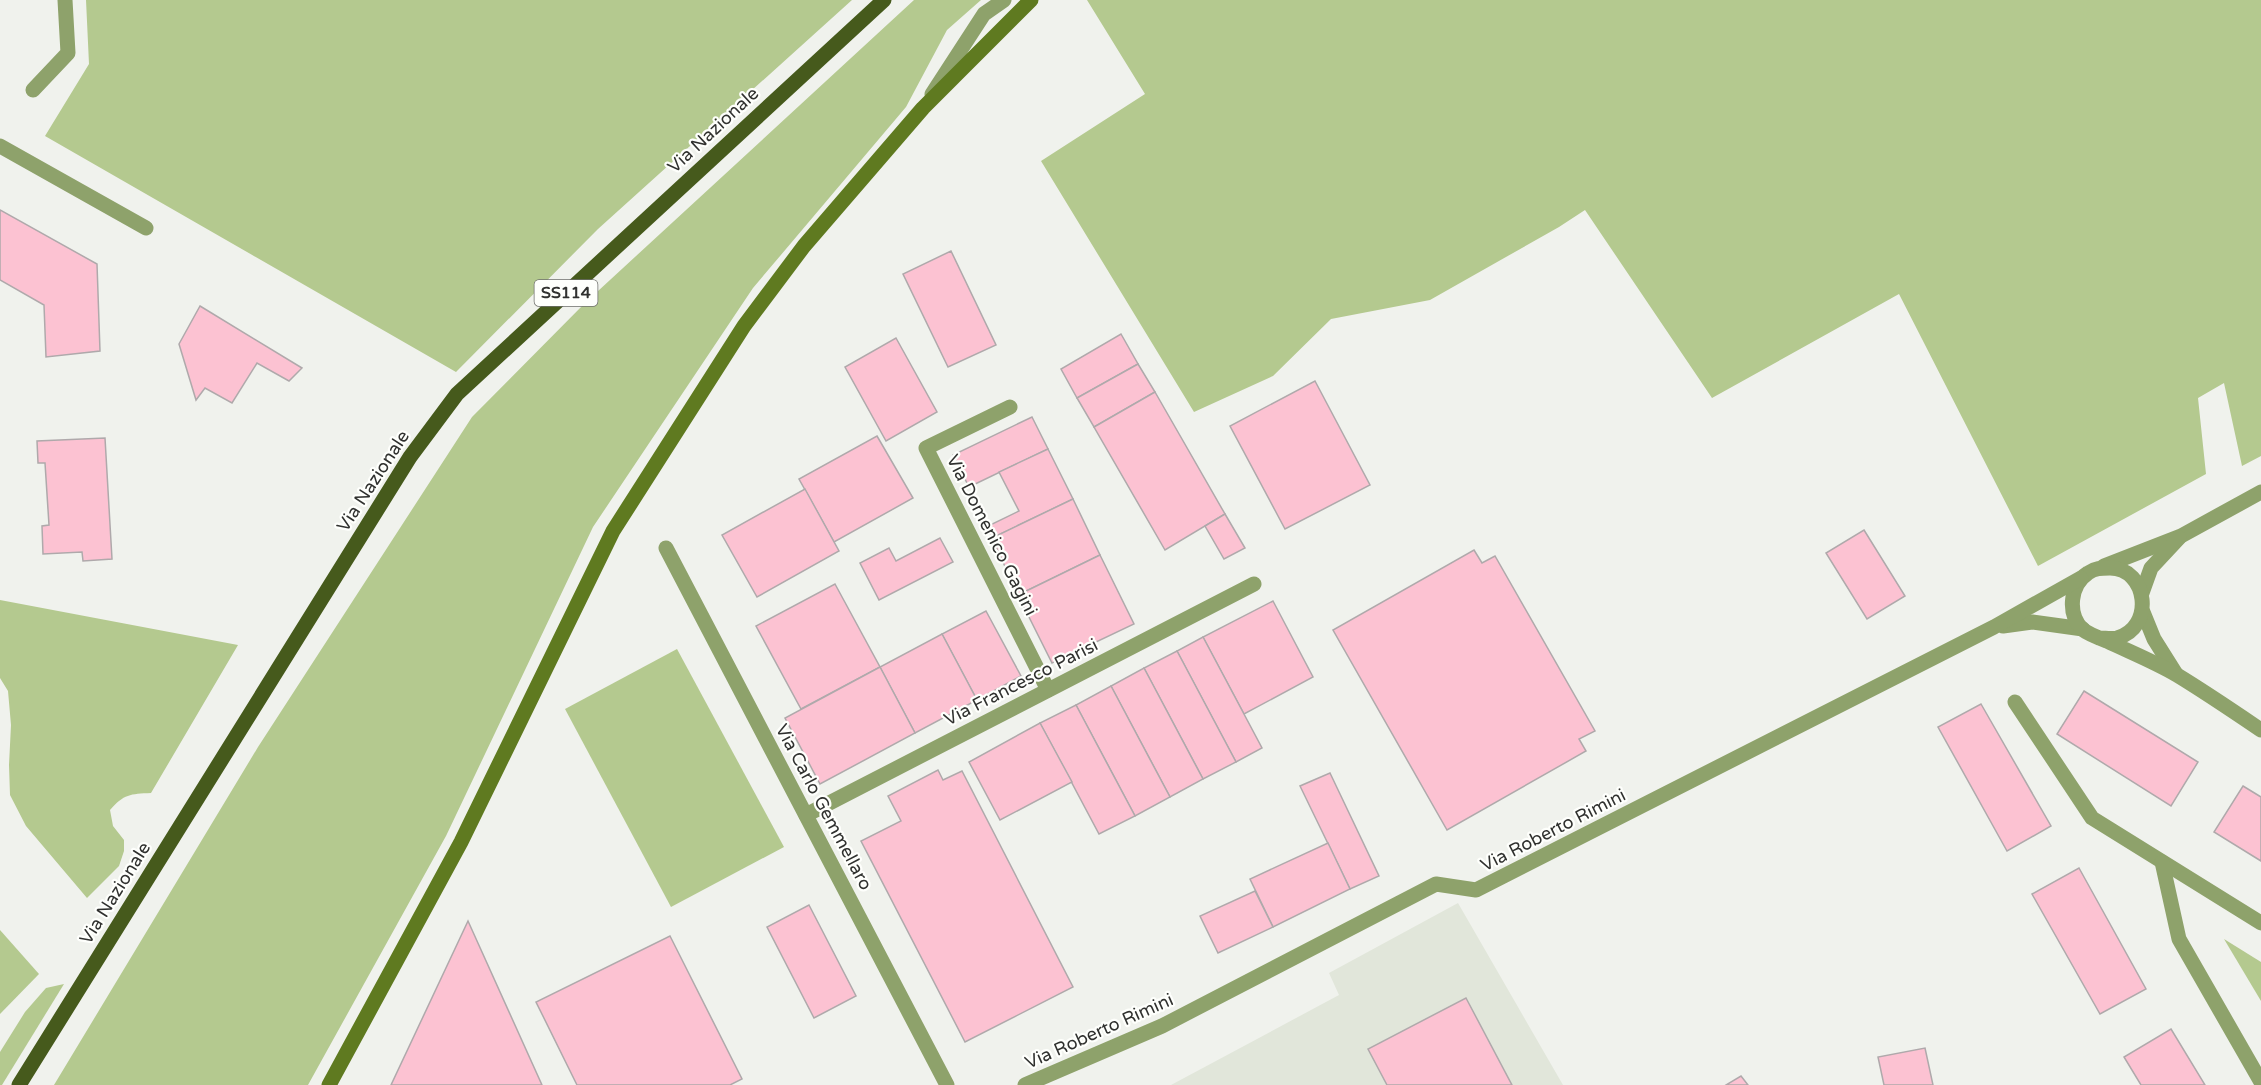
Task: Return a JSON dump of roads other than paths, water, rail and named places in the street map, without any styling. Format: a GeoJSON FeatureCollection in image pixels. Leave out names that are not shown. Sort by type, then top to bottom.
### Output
{"type":"FeatureCollection","features":[{"type":"Feature","properties":{"kind":"main road","name":"Via Nazionale"},"geometry":{"type":"LineString","coordinates":[[19,1085],[410,458],[457,394],[884,0]]}},
{"type":"Feature","properties":{"kind":"street"},"geometry":{"type":"LineString","coordinates":[[33,90],[68,53],[65,0]]}},
{"type":"Feature","properties":{"kind":"street"},"geometry":{"type":"LineString","coordinates":[[923,108],[984,14],[1005,0]]}},
{"type":"Feature","properties":{"kind":"street"},"geometry":{"type":"LineString","coordinates":[[329,1085],[461,842],[613,531],[751,317],[804,246],[923,108],[1031,0]]}},
{"type":"Feature","properties":{"kind":"street"},"geometry":{"type":"LineString","coordinates":[[0,146],[146,228]]}},
{"type":"Feature","properties":{"kind":"street","name":"Via Domenico Gagini"},"geometry":{"type":"LineString","coordinates":[[1010,407],[926,448],[1048,690]]}},
{"type":"Feature","properties":{"kind":"street"},"geometry":{"type":"LineString","coordinates":[[2083,629],[2073,613],[2072,595],[2081,578],[2097,568],[2181,536],[2261,492]]}},
{"type":"Feature","properties":{"kind":"street"},"geometry":{"type":"LineString","coordinates":[[2176,674],[2154,639],[2143,612],[2142,593],[2151,568],[2181,536]]}},
{"type":"Feature","properties":{"kind":"street","name":"Via Carlo Gemmellaro"},"geometry":{"type":"LineString","coordinates":[[666,548],[947,1085]]}},
{"type":"Feature","properties":{"kind":"street"},"geometry":{"type":"LineString","coordinates":[[2097,568],[2116,568],[2133,577],[2142,593]]}},
{"type":"Feature","properties":{"kind":"street","name":"Via Roberto Rimini"},"geometry":{"type":"LineString","coordinates":[[1025,1085],[1162,1026],[1436,884],[1476,890],[1994,627],[2081,578]]}},
{"type":"Feature","properties":{"kind":"street","name":"Via Francesco Parisi"},"geometry":{"type":"LineString","coordinates":[[806,815],[1254,584]]}},
{"type":"Feature","properties":{"kind":"street"},"geometry":{"type":"LineString","coordinates":[[2099,638],[2118,638],[2134,628],[2143,612]]}},
{"type":"Feature","properties":{"kind":"street"},"geometry":{"type":"LineString","coordinates":[[1994,627],[2032,622],[2083,629],[2176,674],[2261,730]]}},
{"type":"Feature","properties":{"kind":"street"},"geometry":{"type":"LineString","coordinates":[[2015,702],[2092,818],[2261,923]]}},
{"type":"Feature","properties":{"kind":"street"},"geometry":{"type":"LineString","coordinates":[[2162,862],[2179,939],[2261,1082]]}}]}
